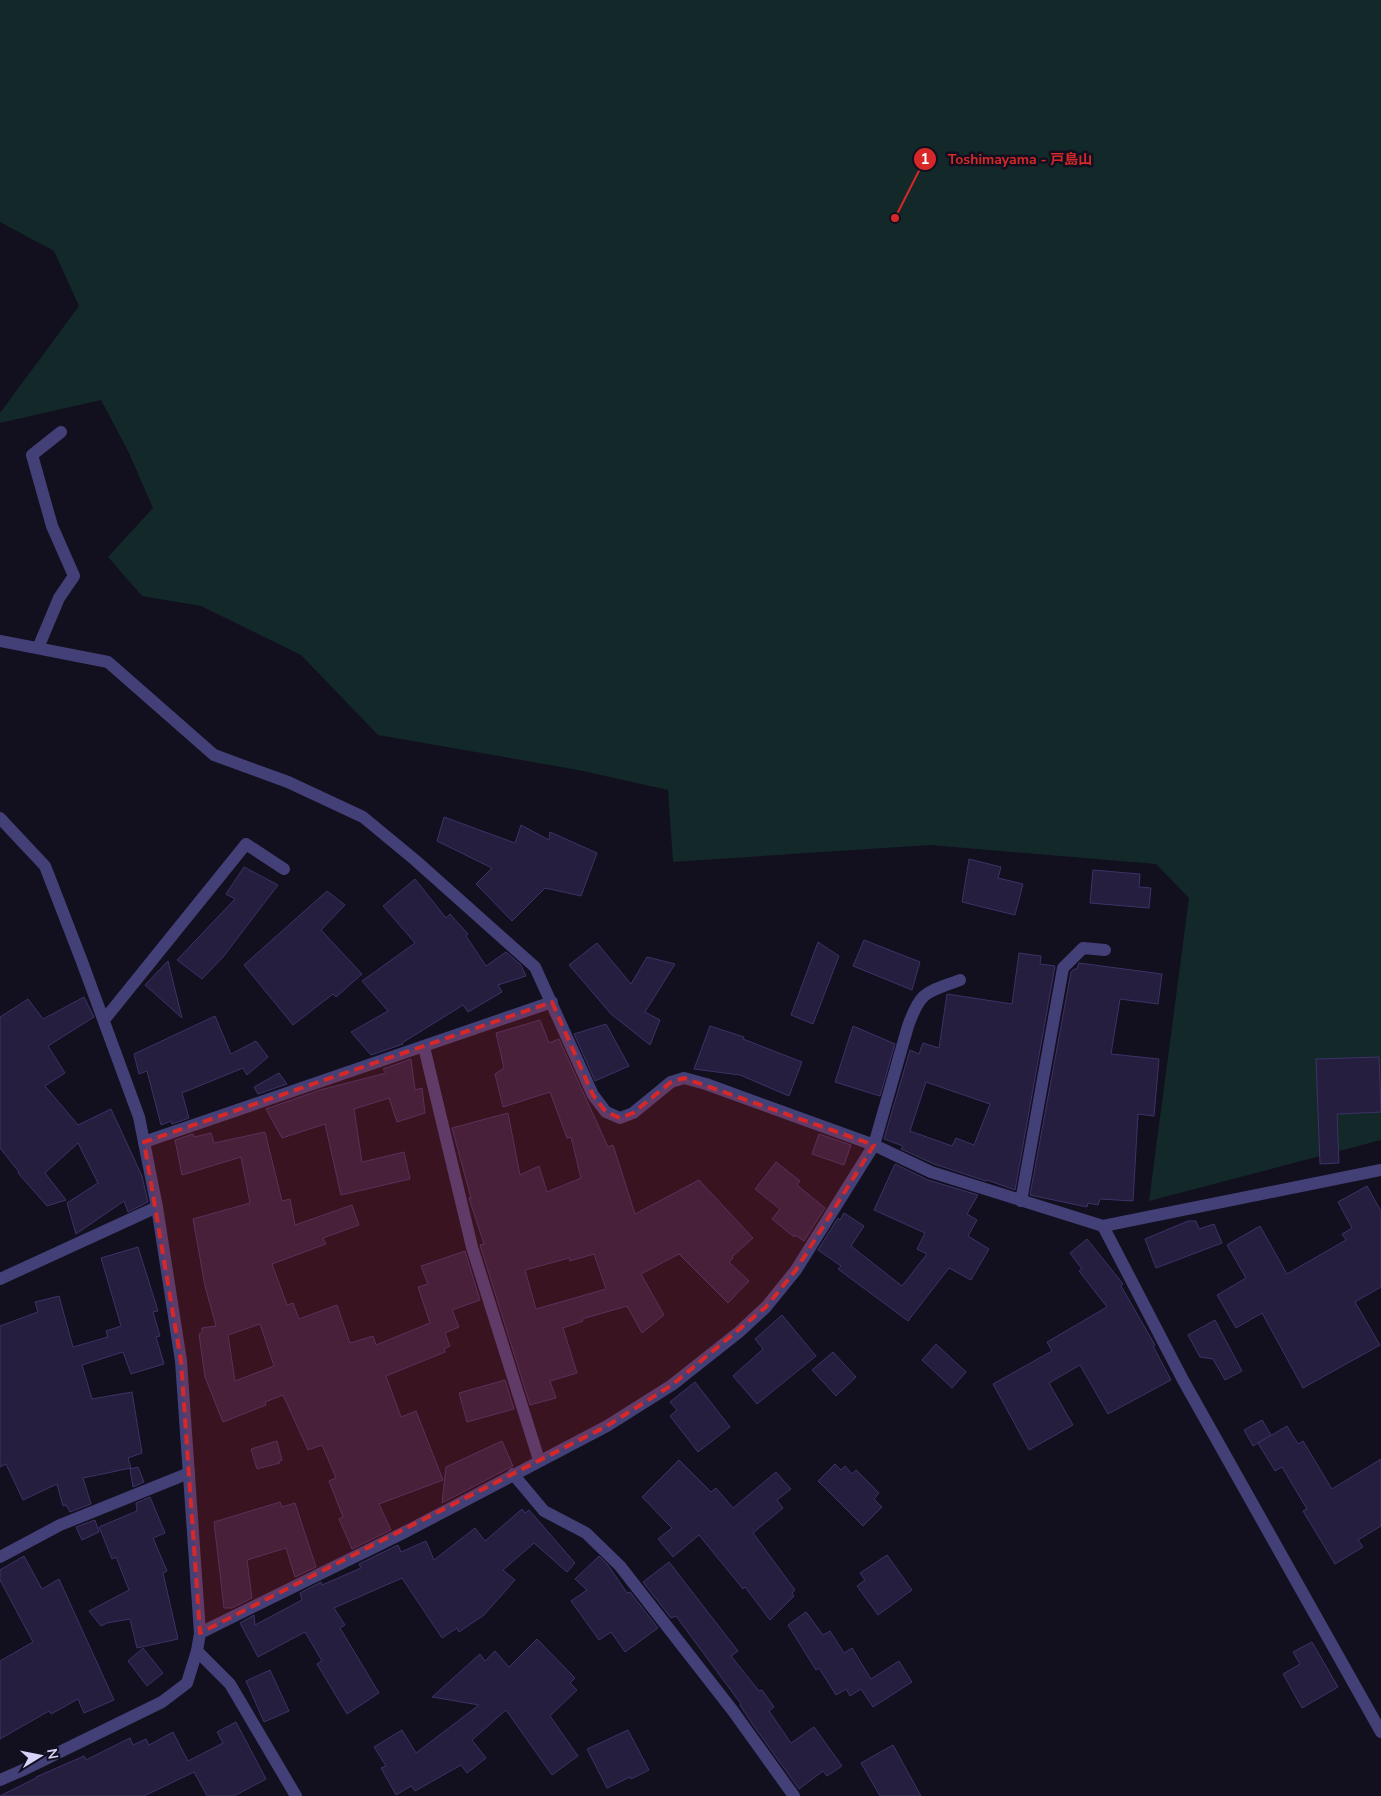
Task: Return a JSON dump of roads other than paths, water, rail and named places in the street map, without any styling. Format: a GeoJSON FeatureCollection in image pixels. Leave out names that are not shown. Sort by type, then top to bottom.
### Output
{"type":"FeatureCollection","features":[{"type":"Feature","properties":{"kind":"street"},"geometry":{"type":"LineString","coordinates":[[38,648],[59,598],[74,576],[52,526],[32,456],[61,432]]}},
{"type":"Feature","properties":{"kind":"street"},"geometry":{"type":"LineString","coordinates":[[0,641],[108,662],[214,756],[288,782],[363,817],[415,860],[535,967],[593,1095],[606,1112],[620,1118],[633,1113],[671,1082],[684,1078],[706,1084],[874,1145],[931,1172],[1103,1226],[1381,1170]]}},
{"type":"Feature","properties":{"kind":"street"},"geometry":{"type":"LineString","coordinates":[[0,818],[45,866],[139,1118],[157,1207],[181,1361],[200,1633],[197,1651],[187,1683],[162,1702],[0,1780]]}},
{"type":"Feature","properties":{"kind":"street"},"geometry":{"type":"LineString","coordinates":[[104,1020],[246,844],[284,869]]}},
{"type":"Feature","properties":{"kind":"street"},"geometry":{"type":"LineString","coordinates":[[1021,1201],[1063,968],[1083,948],[1105,950]]}},
{"type":"Feature","properties":{"kind":"street"},"geometry":{"type":"LineString","coordinates":[[200,1633],[407,1531],[538,1460],[607,1426],[672,1385],[739,1332],[766,1307],[796,1270],[874,1145],[915,1006],[920,998],[928,992],[960,980]]}},
{"type":"Feature","properties":{"kind":"street"},"geometry":{"type":"LineString","coordinates":[[144,1142],[552,1002]]}},
{"type":"Feature","properties":{"kind":"street"},"geometry":{"type":"LineString","coordinates":[[424,1047],[472,1247],[538,1460]]}},
{"type":"Feature","properties":{"kind":"street"},"geometry":{"type":"LineString","coordinates":[[0,1278],[157,1207]]}},
{"type":"Feature","properties":{"kind":"street"},"geometry":{"type":"LineString","coordinates":[[1103,1226],[1188,1389],[1381,1732]]}},
{"type":"Feature","properties":{"kind":"street"},"geometry":{"type":"LineString","coordinates":[[0,1557],[60,1525],[189,1473]]}},
{"type":"Feature","properties":{"kind":"street"},"geometry":{"type":"LineString","coordinates":[[514,1474],[544,1512],[586,1533],[620,1566],[733,1711],[794,1796]]}},
{"type":"Feature","properties":{"kind":"street"},"geometry":{"type":"LineString","coordinates":[[197,1651],[230,1684],[296,1796]]}},
{"type":"Feature","properties":{"kind":"place","name":"Toshimayama - 戸島山"},"geometry":{"type":"Point","coordinates":[895,218]}}]}
